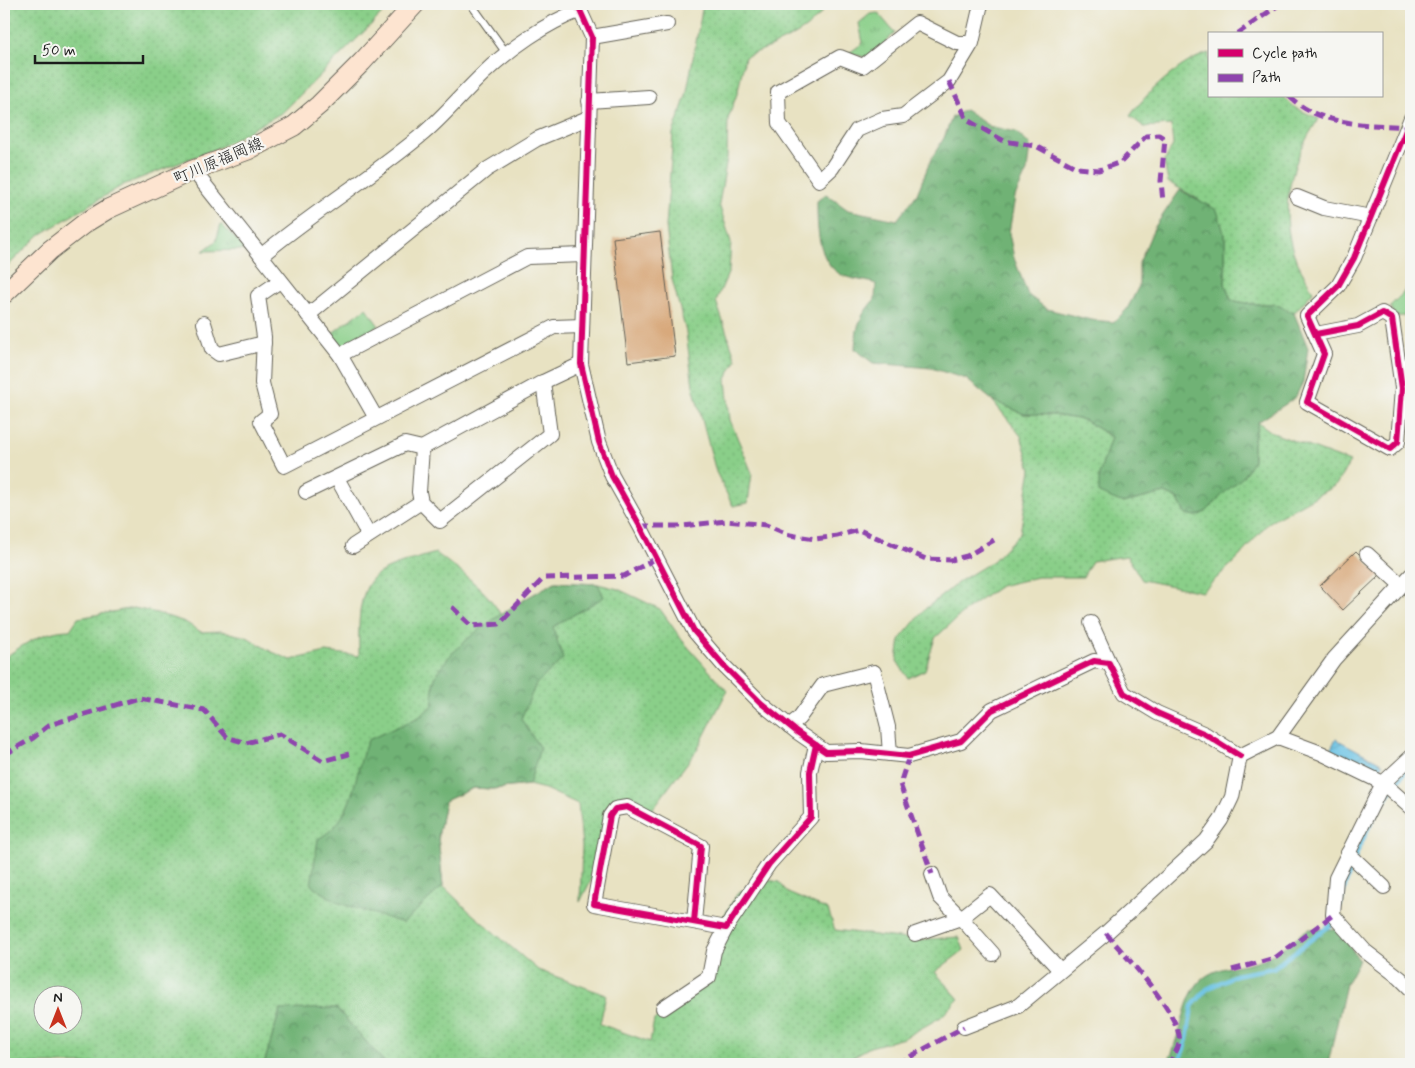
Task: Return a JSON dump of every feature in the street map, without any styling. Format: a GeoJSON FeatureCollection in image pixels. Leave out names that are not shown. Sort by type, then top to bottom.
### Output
{"type":"FeatureCollection","features":[{"type":"Feature","properties":{"kind":"main road","name":"町川原福岡線"},"geometry":{"type":"LineString","coordinates":[[4,294],[50,250],[85,223],[139,194],[193,170],[248,150],[294,126],[319,105],[356,68],[415,4]]}},
{"type":"Feature","properties":{"kind":"street"},"geometry":{"type":"LineString","coordinates":[[972,43],[957,43],[917,23],[862,66],[840,57],[778,92],[780,123],[819,180],[832,168],[857,130],[882,119],[903,116],[949,81],[972,43],[981,4]]}},
{"type":"Feature","properties":{"kind":"street"},"geometry":{"type":"LineString","coordinates":[[261,256],[299,224],[425,132],[484,72],[534,34],[579,7],[592,37],[580,364],[599,442],[612,476],[694,631],[724,666],[789,726],[826,752],[861,751],[909,756],[961,741],[992,710],[1094,661],[1109,663]]}},
{"type":"Feature","properties":{"kind":"street"},"geometry":{"type":"LineString","coordinates":[[592,37],[667,24]]}},
{"type":"Feature","properties":{"kind":"street"},"geometry":{"type":"LineString","coordinates":[[589,101],[649,97]]}},
{"type":"Feature","properties":{"kind":"street"},"geometry":{"type":"LineString","coordinates":[[308,315],[486,170],[537,139],[588,118]]}},
{"type":"Feature","properties":{"kind":"street"},"geometry":{"type":"LineString","coordinates":[[1316,334],[1358,326],[1382,314],[1392,319],[1402,388],[1398,442],[1390,449],[1307,402],[1324,354],[1307,316],[1338,286],[1354,258],[1411,118]]}},
{"type":"Feature","properties":{"kind":"street"},"geometry":{"type":"LineString","coordinates":[[193,170],[340,355],[376,418]]}},
{"type":"Feature","properties":{"kind":"street"},"geometry":{"type":"LineString","coordinates":[[1297,197],[1324,208],[1371,217]]}},
{"type":"Feature","properties":{"kind":"street"},"geometry":{"type":"LineString","coordinates":[[340,355],[527,257],[584,255]]}},
{"type":"Feature","properties":{"kind":"street"},"geometry":{"type":"LineString","coordinates":[[280,281],[258,296],[264,343],[262,383],[270,414],[260,420],[284,466],[554,327],[582,326]]}},
{"type":"Feature","properties":{"kind":"street"},"geometry":{"type":"LineString","coordinates":[[204,324],[212,349],[219,354],[264,343]]}},
{"type":"Feature","properties":{"kind":"street"},"geometry":{"type":"LineString","coordinates":[[306,492],[404,444],[422,448],[580,364]]}},
{"type":"Feature","properties":{"kind":"street"},"geometry":{"type":"LineString","coordinates":[[422,448],[419,492],[421,502],[440,521],[550,434],[543,382]]}},
{"type":"Feature","properties":{"kind":"street"},"geometry":{"type":"LineString","coordinates":[[337,478],[368,534]]}},
{"type":"Feature","properties":{"kind":"street"},"geometry":{"type":"LineString","coordinates":[[353,546],[368,534],[421,502]]}},
{"type":"Feature","properties":{"kind":"street"},"geometry":{"type":"LineString","coordinates":[[1367,554],[1401,585]]}},
{"type":"Feature","properties":{"kind":"street"},"geometry":{"type":"LineString","coordinates":[[1240,756],[1278,737],[1334,658],[1411,575]]}},
{"type":"Feature","properties":{"kind":"street"},"geometry":{"type":"LineString","coordinates":[[1091,623],[1124,693],[1157,712],[1205,734],[1240,756]]}},
{"type":"Feature","properties":{"kind":"street"},"geometry":{"type":"LineString","coordinates":[[789,726],[799,718],[823,685],[874,672],[888,727],[890,754]]}},
{"type":"Feature","properties":{"kind":"street"},"geometry":{"type":"LineString","coordinates":[[1278,737],[1321,753],[1383,783],[1411,808]]}},
{"type":"Feature","properties":{"kind":"street"},"geometry":{"type":"LineString","coordinates":[[663,1008],[709,977],[714,951],[726,928],[769,864],[811,817],[810,772],[816,745]]}},
{"type":"Feature","properties":{"kind":"street"},"geometry":{"type":"LineString","coordinates":[[964,1027],[1018,1006],[1106,933],[1206,841],[1221,820],[1232,797],[1240,756]]}},
{"type":"Feature","properties":{"kind":"street"},"geometry":{"type":"LineString","coordinates":[[1411,757],[1383,783],[1348,852],[1336,878],[1333,915],[1366,951],[1411,989]]}},
{"type":"Feature","properties":{"kind":"street"},"geometry":{"type":"LineString","coordinates":[[694,922],[701,846],[627,807],[616,809],[610,816],[594,904],[726,928]]}},
{"type":"Feature","properties":{"kind":"street"},"geometry":{"type":"LineString","coordinates":[[1348,852],[1384,887]]}},
{"type":"Feature","properties":{"kind":"street"},"geometry":{"type":"LineString","coordinates":[[932,874],[940,897],[993,954]]}},
{"type":"Feature","properties":{"kind":"street"},"geometry":{"type":"LineString","coordinates":[[915,934],[961,918],[990,895],[1060,970]]}},
{"type":"Feature","properties":{"kind":"lane"},"geometry":{"type":"LineString","coordinates":[[471,4],[508,54]]}},
{"type":"Feature","properties":{"kind":"green space"},"geometry":{"type":"Polygon","coordinates":[[[4,4],[392,4],[283,112],[220,147],[123,185],[38,236],[4,270],[4,4]]]}},
{"type":"Feature","properties":{"kind":"green space"},"geometry":{"type":"Polygon","coordinates":[[[703,4],[826,4],[812,23],[802,30],[779,43],[745,57],[738,91],[728,119],[727,158],[719,204],[731,242],[729,271],[716,301],[736,360],[726,379],[730,420],[752,473],[748,503],[733,506],[716,472],[693,386],[686,332],[672,279],[666,226],[673,133],[686,96],[703,4]]]}},
{"type":"Feature","properties":{"kind":"green space"},"geometry":{"type":"Polygon","coordinates":[[[878,13],[895,33],[868,58],[849,53],[863,43],[859,23],[870,14],[878,13]]]}},
{"type":"Feature","properties":{"kind":"green space"},"geometry":{"type":"Polygon","coordinates":[[[1208,53],[1208,98],[1285,98],[1294,107],[1319,119],[1301,149],[1290,184],[1287,219],[1289,237],[1298,264],[1313,292],[1294,313],[1275,304],[1250,304],[1231,300],[1225,284],[1225,236],[1200,200],[1168,182],[1164,162],[1173,145],[1171,125],[1144,127],[1130,116],[1145,97],[1165,78],[1208,53]]]}},
{"type":"Feature","properties":{"kind":"green space"},"geometry":{"type":"Polygon","coordinates":[[[965,110],[989,126],[1016,132],[1030,145],[1027,171],[1015,197],[1009,233],[1014,258],[1028,295],[1047,309],[1091,320],[1114,322],[1127,309],[1139,286],[1139,263],[1154,228],[1180,190],[1217,210],[1225,236],[1225,284],[1231,300],[1250,304],[1275,304],[1294,313],[1308,348],[1303,382],[1295,398],[1258,422],[1253,444],[1253,460],[1243,477],[1207,511],[1197,516],[1185,514],[1178,499],[1165,493],[1123,503],[1099,493],[1099,475],[1111,437],[1084,420],[1054,415],[1024,414],[992,400],[966,379],[931,368],[873,363],[855,349],[858,327],[862,316],[875,299],[876,284],[842,275],[828,262],[823,253],[818,232],[817,201],[826,194],[848,210],[897,220],[917,194],[931,159],[944,138],[952,117],[965,110]]]}},
{"type":"Feature","properties":{"kind":"green space"},"geometry":{"type":"Polygon","coordinates":[[[221,224],[246,250],[203,251],[216,241],[221,224]]]}},
{"type":"Feature","properties":{"kind":"green space"},"geometry":{"type":"Polygon","coordinates":[[[1411,279],[1411,315],[1395,317],[1390,306],[1403,293],[1411,279]]]}},
{"type":"Feature","properties":{"kind":"green space"},"geometry":{"type":"Polygon","coordinates":[[[366,308],[379,326],[342,347],[331,334],[366,308]]]}},
{"type":"Feature","properties":{"kind":"green space"},"geometry":{"type":"Polygon","coordinates":[[[992,400],[1024,414],[1054,415],[1084,420],[1111,437],[1106,455],[1123,503],[1165,493],[1178,499],[1185,514],[1197,516],[1207,511],[1253,460],[1253,444],[1258,422],[1273,433],[1350,462],[1336,485],[1268,523],[1239,557],[1202,592],[1142,580],[1127,556],[1092,561],[1083,577],[1038,577],[1000,586],[966,610],[935,638],[925,670],[908,678],[897,661],[900,639],[925,609],[960,581],[993,561],[1020,533],[1031,469],[1021,436],[992,400]]]}},
{"type":"Feature","properties":{"kind":"green space"},"geometry":{"type":"Polygon","coordinates":[[[436,553],[472,581],[495,605],[501,615],[555,582],[598,584],[618,589],[660,609],[682,640],[727,691],[697,750],[651,811],[623,803],[606,808],[598,866],[580,902],[582,846],[578,804],[545,789],[529,785],[492,789],[473,788],[445,801],[438,837],[443,886],[470,912],[538,970],[606,995],[600,1024],[650,1042],[654,1020],[684,1000],[707,969],[708,943],[737,894],[764,879],[779,882],[788,893],[828,910],[835,930],[915,940],[959,937],[964,950],[935,972],[959,999],[941,1017],[904,1038],[870,1047],[841,1064],[386,1064],[336,1008],[280,1011],[264,1064],[4,1064],[4,658],[43,635],[70,630],[78,618],[134,608],[185,622],[201,632],[221,631],[247,637],[270,651],[291,660],[326,652],[359,656],[361,604],[368,585],[379,573],[436,553]]]}},
{"type":"Feature","properties":{"kind":"green space"},"geometry":{"type":"Polygon","coordinates":[[[555,582],[598,584],[604,597],[553,627],[563,659],[536,684],[521,719],[540,748],[529,785],[492,789],[473,788],[445,801],[438,837],[443,886],[403,923],[339,903],[311,885],[318,839],[331,830],[347,808],[368,740],[419,717],[433,705],[435,678],[443,664],[456,650],[488,623],[555,582]]]}},
{"type":"Feature","properties":{"kind":"green space"},"geometry":{"type":"Polygon","coordinates":[[[1308,929],[1339,929],[1359,960],[1346,984],[1328,1064],[1166,1064],[1175,1045],[1186,1006],[1200,981],[1216,971],[1263,959],[1308,929]]]}},
{"type":"Feature","properties":{"kind":"green space"},"geometry":{"type":"Polygon","coordinates":[[[336,1008],[386,1064],[264,1064],[280,1010],[336,1008]]]}},
{"type":"Feature","properties":{"kind":"water"},"geometry":{"type":"Polygon","coordinates":[[[1336,739],[1383,764],[1377,775],[1330,750],[1336,739]]]}},
{"type":"Feature","properties":{"kind":"building"},"geometry":{"type":"Polygon","coordinates":[[[660,232],[675,356],[628,362],[613,238],[660,232]]]}},
{"type":"Feature","properties":{"kind":"building"},"geometry":{"type":"Polygon","coordinates":[[[1356,551],[1380,575],[1343,610],[1320,586],[1356,551]]]}},
{"type":"Feature","properties":{"kind":"waterway"},"geometry":{"type":"LineString","coordinates":[[1340,906],[1358,850],[1376,813],[1411,766]]}},
{"type":"Feature","properties":{"kind":"waterway"},"geometry":{"type":"LineString","coordinates":[[1179,1064],[1187,1039],[1192,1006],[1207,989],[1235,975],[1273,968],[1336,921]]}},
{"type":"Feature","properties":{"kind":"marked path"},"geometry":{"type":"LineString","coordinates":[[1240,32],[1280,4]]}},
{"type":"Feature","properties":{"kind":"marked path"},"geometry":{"type":"LineString","coordinates":[[949,81],[967,120],[1004,141],[1036,146],[1077,168],[1099,170],[1121,162],[1146,136],[1159,135],[1165,139],[1161,181],[1163,202]]}},
{"type":"Feature","properties":{"kind":"marked path"},"geometry":{"type":"LineString","coordinates":[[1291,98],[1315,114],[1329,119],[1360,124],[1407,127]]}},
{"type":"Feature","properties":{"kind":"marked path"},"geometry":{"type":"LineString","coordinates":[[640,526],[683,526],[726,521],[766,525],[790,535],[815,539],[859,530],[926,559],[951,560],[967,556],[994,540]]}},
{"type":"Feature","properties":{"kind":"marked path"},"geometry":{"type":"LineString","coordinates":[[452,607],[472,626],[499,624],[544,578],[624,576],[657,558]]}},
{"type":"Feature","properties":{"kind":"marked path"},"geometry":{"type":"LineString","coordinates":[[4,755],[33,738],[49,725],[139,698],[204,710],[227,737],[246,743],[280,734],[323,761],[349,754]]}},
{"type":"Feature","properties":{"kind":"marked path"},"geometry":{"type":"LineString","coordinates":[[909,756],[900,784],[932,874]]}},
{"type":"Feature","properties":{"kind":"marked path"},"geometry":{"type":"LineString","coordinates":[[1232,970],[1275,958],[1333,915]]}},
{"type":"Feature","properties":{"kind":"marked path"},"geometry":{"type":"LineString","coordinates":[[1106,933],[1151,986],[1173,1018],[1178,1032],[1179,1043],[1169,1064]]}},
{"type":"Feature","properties":{"kind":"marked path"},"geometry":{"type":"LineString","coordinates":[[897,1064],[964,1027]]}},
{"type":"Feature","properties":{"kind":"cycle path"},"geometry":{"type":"LineString","coordinates":[[577,4],[592,37],[581,364],[599,442],[612,476],[694,631],[724,666],[761,703],[826,752],[861,751],[909,756],[961,741],[992,710],[1094,661],[1109,663],[1124,693],[1157,713],[1205,734],[1240,756]]}},
{"type":"Feature","properties":{"kind":"cycle path"},"geometry":{"type":"LineString","coordinates":[[1316,334],[1358,326],[1382,313],[1392,319],[1402,388],[1398,442],[1390,449],[1307,402],[1324,354],[1307,316],[1338,286],[1354,258],[1411,118]]}},
{"type":"Feature","properties":{"kind":"cycle path"},"geometry":{"type":"LineString","coordinates":[[694,922],[701,846],[627,807],[615,809],[610,816],[594,904],[726,928],[769,864],[811,817],[810,772],[816,745]]}}]}
